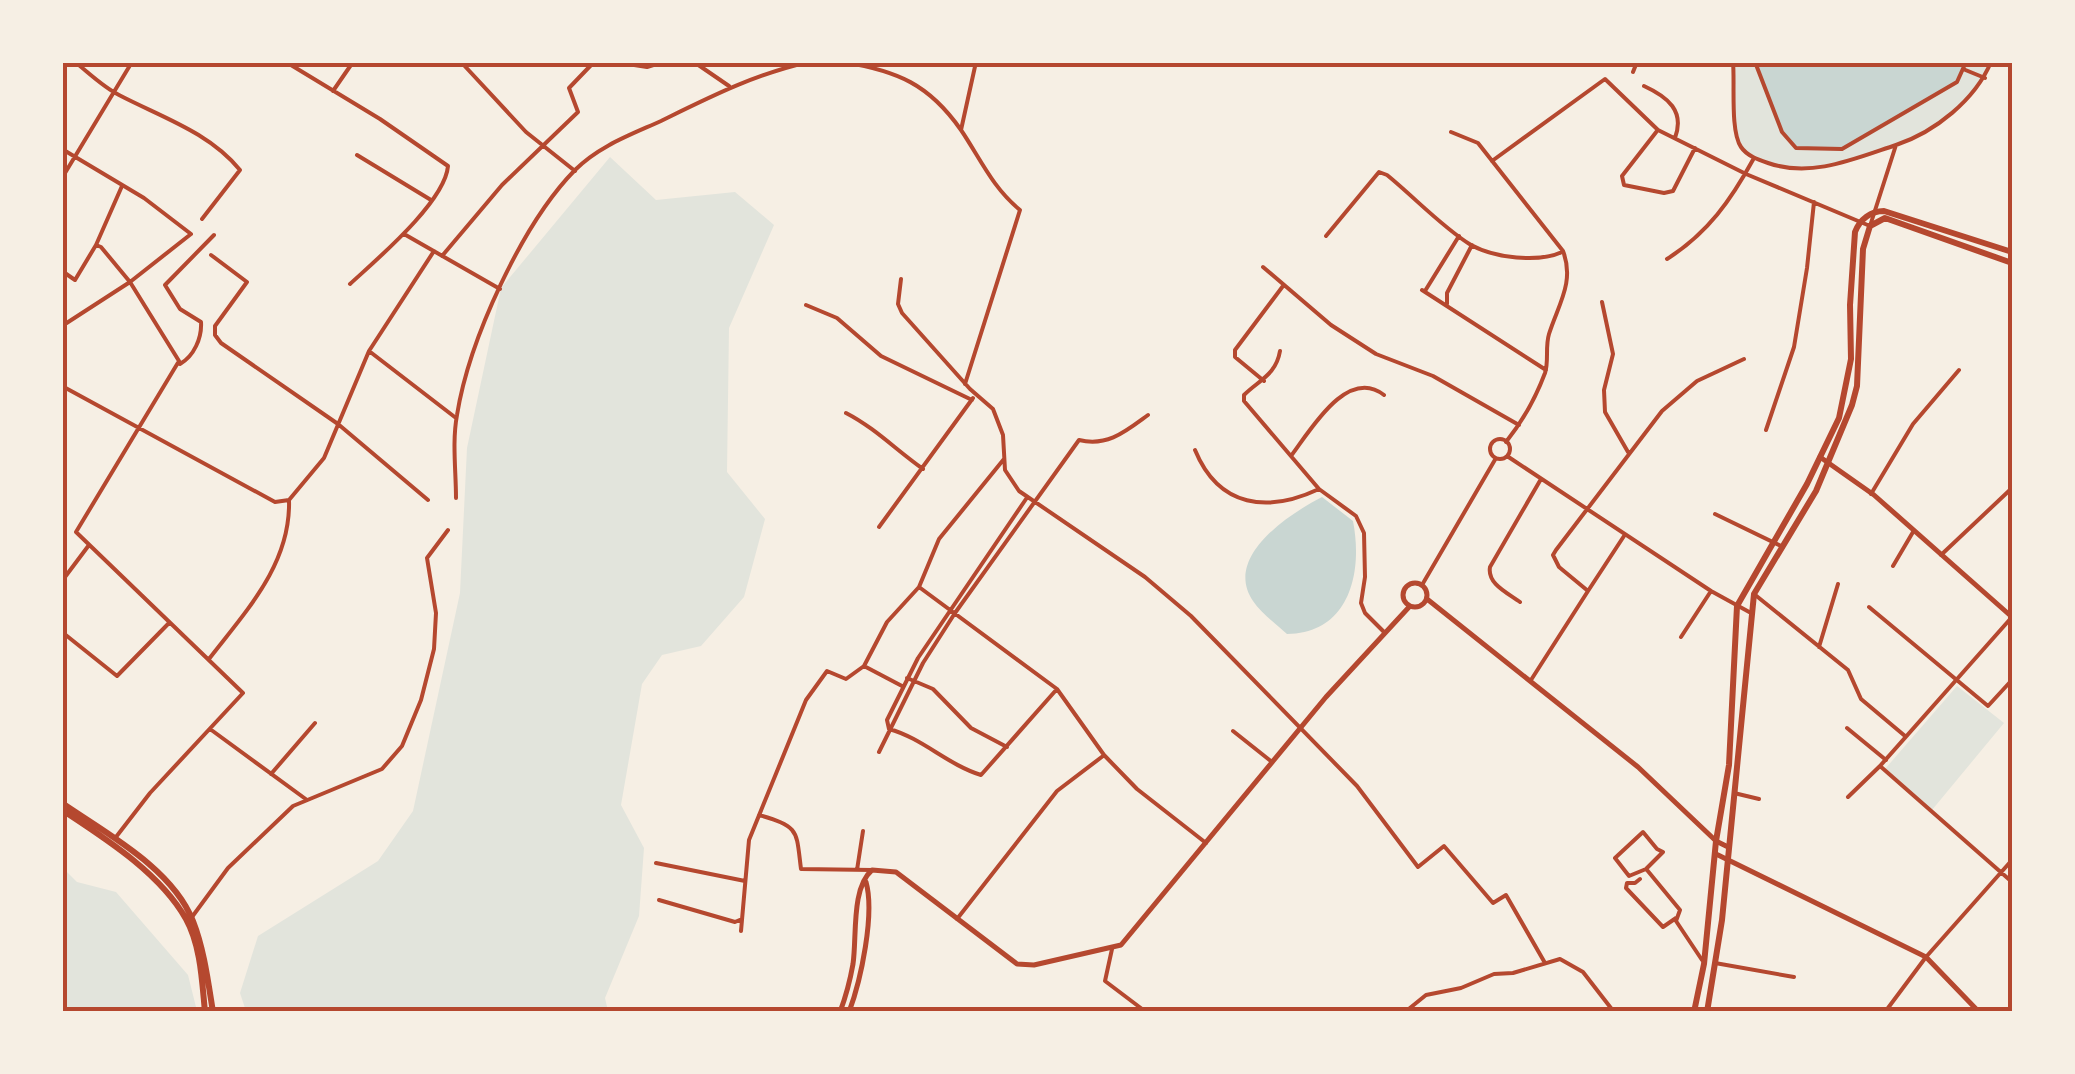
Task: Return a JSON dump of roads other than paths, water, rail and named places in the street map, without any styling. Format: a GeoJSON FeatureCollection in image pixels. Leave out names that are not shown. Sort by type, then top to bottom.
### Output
{"type":"FeatureCollection","features":[{"type":"Feature","properties":{"kind":"main road"},"geometry":{"type":"LineString","coordinates":[[1694,1012],[1704,964],[1716,841],[1729,765],[1738,606],[1839,418],[1848,382],[1853,242],[1861,222],[1874,211],[1893,212],[2012,252]]}},
{"type":"Feature","properties":{"kind":"main road"},"geometry":{"type":"LineString","coordinates":[[1707,1012],[1722,920],[1754,594],[1816,491],[1857,386],[1860,266],[1865,235],[1880,219],[1892,220],[2012,262]]}},
{"type":"Feature","properties":{"kind":"main road"},"geometry":{"type":"LineString","coordinates":[[62,806],[169,884],[203,952],[213,1012]]}},
{"type":"Feature","properties":{"kind":"main road"},"geometry":{"type":"LineString","coordinates":[[189,919],[205,1012]]}},
{"type":"Feature","properties":{"kind":"street"},"geometry":{"type":"LineString","coordinates":[[74,62],[114,93],[205,139],[229,156],[240,170],[202,219]]}},
{"type":"Feature","properties":{"kind":"street"},"geometry":{"type":"LineString","coordinates":[[62,178],[132,62]]}},
{"type":"Feature","properties":{"kind":"street"},"geometry":{"type":"LineString","coordinates":[[286,62],[448,166],[431,200],[404,234],[350,284]]}},
{"type":"Feature","properties":{"kind":"street"},"geometry":{"type":"LineString","coordinates":[[333,91],[353,62]]}},
{"type":"Feature","properties":{"kind":"street"},"geometry":{"type":"LineString","coordinates":[[461,62],[496,101],[575,171]]}},
{"type":"Feature","properties":{"kind":"street"},"geometry":{"type":"LineString","coordinates":[[442,256],[502,185],[578,112],[569,88],[594,62]]}},
{"type":"Feature","properties":{"kind":"street"},"geometry":{"type":"LineString","coordinates":[[614,62],[647,67],[663,62]]}},
{"type":"Feature","properties":{"kind":"street"},"geometry":{"type":"LineString","coordinates":[[694,62],[730,86]]}},
{"type":"Feature","properties":{"kind":"street"},"geometry":{"type":"LineString","coordinates":[[456,498],[456,418],[464,375],[511,259],[575,171],[604,147],[730,86],[809,62]]}},
{"type":"Feature","properties":{"kind":"street"},"geometry":{"type":"LineString","coordinates":[[844,62],[880,68],[916,82],[961,130],[976,159],[1004,197],[1020,210],[965,384]]}},
{"type":"Feature","properties":{"kind":"street"},"geometry":{"type":"LineString","coordinates":[[961,130],[976,62]]}},
{"type":"Feature","properties":{"kind":"street"},"geometry":{"type":"LineString","coordinates":[[1633,72],[1637,62]]}},
{"type":"Feature","properties":{"kind":"street"},"geometry":{"type":"LineString","coordinates":[[1733,62],[1735,126],[1741,148],[1754,158],[1783,168],[1813,169],[1896,145],[1934,124],[1968,100],[1991,62]]}},
{"type":"Feature","properties":{"kind":"street"},"geometry":{"type":"LineString","coordinates":[[1755,62],[1782,132],[1796,148],[1842,149],[1957,82],[1966,62]]}},
{"type":"Feature","properties":{"kind":"street"},"geometry":{"type":"LineString","coordinates":[[1963,69],[1984,78]]}},
{"type":"Feature","properties":{"kind":"street"},"geometry":{"type":"LineString","coordinates":[[1492,161],[1605,79],[1658,130],[1746,174],[1870,226],[1896,145]]}},
{"type":"Feature","properties":{"kind":"street"},"geometry":{"type":"LineString","coordinates":[[1644,86],[1666,96],[1677,114],[1679,127],[1675,138]]}},
{"type":"Feature","properties":{"kind":"street"},"geometry":{"type":"LineString","coordinates":[[1658,130],[1629,164],[1622,176],[1624,185],[1664,194],[1674,191],[1695,148]]}},
{"type":"Feature","properties":{"kind":"street"},"geometry":{"type":"LineString","coordinates":[[1451,132],[1478,143],[1564,251],[1569,278],[1547,338],[1546,370],[1519,426],[1506,442]]}},
{"type":"Feature","properties":{"kind":"street"},"geometry":{"type":"LineString","coordinates":[[62,149],[163,210],[191,234],[130,282],[62,326]]}},
{"type":"Feature","properties":{"kind":"street"},"geometry":{"type":"LineString","coordinates":[[357,155],[431,200]]}},
{"type":"Feature","properties":{"kind":"street"},"geometry":{"type":"LineString","coordinates":[[1668,259],[1700,235],[1731,200],[1754,158]]}},
{"type":"Feature","properties":{"kind":"street"},"geometry":{"type":"LineString","coordinates":[[1326,236],[1380,172],[1472,245],[1502,256],[1551,257],[1564,251]]}},
{"type":"Feature","properties":{"kind":"street"},"geometry":{"type":"LineString","coordinates":[[62,271],[75,280],[96,245],[122,186]]}},
{"type":"Feature","properties":{"kind":"street"},"geometry":{"type":"LineString","coordinates":[[1766,430],[1794,348],[1814,202]]}},
{"type":"Feature","properties":{"kind":"street"},"geometry":{"type":"LineString","coordinates":[[404,234],[500,288]]}},
{"type":"Feature","properties":{"kind":"street"},"geometry":{"type":"LineString","coordinates":[[112,842],[150,793],[243,692],[76,530],[178,366],[191,356],[201,326],[180,309],[164,286],[214,235]]}},
{"type":"Feature","properties":{"kind":"street"},"geometry":{"type":"LineString","coordinates":[[1460,235],[1424,290],[1546,370]]}},
{"type":"Feature","properties":{"kind":"street"},"geometry":{"type":"LineString","coordinates":[[96,245],[111,256],[130,282],[178,356],[178,366]]}},
{"type":"Feature","properties":{"kind":"street"},"geometry":{"type":"LineString","coordinates":[[1447,305],[1446,293],[1472,245]]}},
{"type":"Feature","properties":{"kind":"street"},"geometry":{"type":"LineString","coordinates":[[1452,248],[1466,256]]}},
{"type":"Feature","properties":{"kind":"street"},"geometry":{"type":"LineString","coordinates":[[210,660],[277,562],[286,536],[289,500],[324,458],[369,351],[434,251]]}},
{"type":"Feature","properties":{"kind":"street"},"geometry":{"type":"LineString","coordinates":[[211,255],[247,282],[215,326],[221,343],[338,424],[428,500]]}},
{"type":"Feature","properties":{"kind":"street"},"geometry":{"type":"LineString","coordinates":[[1263,267],[1331,325],[1376,354],[1433,376],[1519,426]]}},
{"type":"Feature","properties":{"kind":"street"},"geometry":{"type":"LineString","coordinates":[[901,279],[898,304],[902,314],[974,397]]}},
{"type":"Feature","properties":{"kind":"street"},"geometry":{"type":"LineString","coordinates":[[1264,382],[1234,357],[1235,350],[1284,284]]}},
{"type":"Feature","properties":{"kind":"street"},"geometry":{"type":"LineString","coordinates":[[1602,302],[1613,354],[1604,390],[1605,412],[1628,452]]}},
{"type":"Feature","properties":{"kind":"street"},"geometry":{"type":"LineString","coordinates":[[806,305],[837,318],[881,356],[993,409],[1003,435],[1004,459],[1012,482],[1027,498],[1144,577],[1191,616],[1357,786],[1418,867],[1444,846],[1493,903],[1506,896],[1545,963]]}},
{"type":"Feature","properties":{"kind":"street"},"geometry":{"type":"LineString","coordinates":[[369,351],[456,418]]}},
{"type":"Feature","properties":{"kind":"street"},"geometry":{"type":"LineString","coordinates":[[1280,351],[1278,362],[1264,382],[1249,390],[1244,401],[1319,490],[1356,516],[1364,533],[1365,577],[1360,603],[1384,632]]}},
{"type":"Feature","properties":{"kind":"street"},"geometry":{"type":"LineString","coordinates":[[1588,591],[1559,567],[1554,555],[1662,411],[1697,381],[1744,359]]}},
{"type":"Feature","properties":{"kind":"street"},"geometry":{"type":"LineString","coordinates":[[1871,494],[1913,424],[1959,370]]}},
{"type":"Feature","properties":{"kind":"street"},"geometry":{"type":"LineString","coordinates":[[62,386],[274,502],[289,500]]}},
{"type":"Feature","properties":{"kind":"street"},"geometry":{"type":"LineString","coordinates":[[1290,457],[1340,397],[1362,387],[1376,388],[1384,395]]}},
{"type":"Feature","properties":{"kind":"street"},"geometry":{"type":"LineString","coordinates":[[879,526],[974,397]]}},
{"type":"Feature","properties":{"kind":"street"},"geometry":{"type":"LineString","coordinates":[[846,413],[872,426],[922,469]]}},
{"type":"Feature","properties":{"kind":"street"},"geometry":{"type":"LineString","coordinates":[[889,729],[887,720],[906,678],[1079,440],[1099,443],[1114,438],[1148,415]]}},
{"type":"Feature","properties":{"kind":"street"},"geometry":{"type":"LineString","coordinates":[[1496,458],[1490,450],[1500,440],[1510,447],[1507,456]]}},
{"type":"Feature","properties":{"kind":"street"},"geometry":{"type":"LineString","coordinates":[[1195,450],[1221,486],[1235,498],[1260,505],[1293,502],[1319,490]]}},
{"type":"Feature","properties":{"kind":"street"},"geometry":{"type":"LineString","coordinates":[[1422,585],[1496,458],[1507,456],[1711,592],[1751,614]]}},
{"type":"Feature","properties":{"kind":"street"},"geometry":{"type":"LineString","coordinates":[[1820,458],[1871,494],[2012,617],[1886,760],[1848,796]]}},
{"type":"Feature","properties":{"kind":"street"},"geometry":{"type":"LineString","coordinates":[[740,931],[749,840],[806,700],[826,672],[846,679],[864,666],[887,622],[919,587],[939,539],[1004,459]]}},
{"type":"Feature","properties":{"kind":"street"},"geometry":{"type":"LineString","coordinates":[[1520,602],[1494,582],[1490,567],[1541,478]]}},
{"type":"Feature","properties":{"kind":"street"},"geometry":{"type":"LineString","coordinates":[[1941,555],[2012,488]]}},
{"type":"Feature","properties":{"kind":"street"},"geometry":{"type":"LineString","coordinates":[[880,752],[953,611],[1027,498]]}},
{"type":"Feature","properties":{"kind":"street"},"geometry":{"type":"LineString","coordinates":[[1715,514],[1783,548]]}},
{"type":"Feature","properties":{"kind":"street"},"geometry":{"type":"LineString","coordinates":[[189,919],[228,868],[292,806],[382,769],[402,746],[421,700],[434,649],[436,613],[427,558],[448,530]]}},
{"type":"Feature","properties":{"kind":"street"},"geometry":{"type":"LineString","coordinates":[[1893,566],[1913,532]]}},
{"type":"Feature","properties":{"kind":"street"},"geometry":{"type":"LineString","coordinates":[[1529,683],[1625,535]]}},
{"type":"Feature","properties":{"kind":"street"},"geometry":{"type":"LineString","coordinates":[[62,581],[89,545]]}},
{"type":"Feature","properties":{"kind":"street"},"geometry":{"type":"LineString","coordinates":[[1819,647],[1838,584]]}},
{"type":"Feature","properties":{"kind":"street"},"geometry":{"type":"LineString","coordinates":[[758,815],[792,827],[798,835],[801,868],[896,872],[1016,964],[1025,966],[1112,949],[1121,944],[1384,632],[1410,606],[1421,606],[1427,592],[1422,585],[1405,589],[1410,606]]}},
{"type":"Feature","properties":{"kind":"street"},"geometry":{"type":"LineString","coordinates":[[919,587],[1057,689],[1104,755],[1137,790],[1206,843]]}},
{"type":"Feature","properties":{"kind":"street"},"geometry":{"type":"LineString","coordinates":[[1681,637],[1711,592]]}},
{"type":"Feature","properties":{"kind":"street"},"geometry":{"type":"LineString","coordinates":[[1754,594],[1854,676],[1865,704],[1906,737]]}},
{"type":"Feature","properties":{"kind":"street"},"geometry":{"type":"LineString","coordinates":[[1426,600],[1638,767],[1716,841],[1728,847]]}},
{"type":"Feature","properties":{"kind":"street"},"geometry":{"type":"LineString","coordinates":[[1869,607],[1988,706],[2011,681]]}},
{"type":"Feature","properties":{"kind":"street"},"geometry":{"type":"LineString","coordinates":[[62,632],[117,676],[169,623]]}},
{"type":"Feature","properties":{"kind":"street"},"geometry":{"type":"LineString","coordinates":[[864,666],[902,686]]}},
{"type":"Feature","properties":{"kind":"street"},"geometry":{"type":"LineString","coordinates":[[906,678],[934,689],[971,728],[1008,748]]}},
{"type":"Feature","properties":{"kind":"street"},"geometry":{"type":"LineString","coordinates":[[889,729],[901,732],[965,770],[982,775],[1057,689]]}},
{"type":"Feature","properties":{"kind":"street"},"geometry":{"type":"LineString","coordinates":[[272,774],[315,724]]}},
{"type":"Feature","properties":{"kind":"street"},"geometry":{"type":"LineString","coordinates":[[1848,728],[1886,760]]}},
{"type":"Feature","properties":{"kind":"street"},"geometry":{"type":"LineString","coordinates":[[210,729],[308,800]]}},
{"type":"Feature","properties":{"kind":"street"},"geometry":{"type":"LineString","coordinates":[[1233,731],[1272,762]]}},
{"type":"Feature","properties":{"kind":"street"},"geometry":{"type":"LineString","coordinates":[[957,918],[1057,791],[1104,755]]}},
{"type":"Feature","properties":{"kind":"street"},"geometry":{"type":"LineString","coordinates":[[1880,766],[2012,882]]}},
{"type":"Feature","properties":{"kind":"street"},"geometry":{"type":"LineString","coordinates":[[1734,793],[1759,799]]}},
{"type":"Feature","properties":{"kind":"street"},"geometry":{"type":"LineString","coordinates":[[857,870],[862,832]]}},
{"type":"Feature","properties":{"kind":"street"},"geometry":{"type":"LineString","coordinates":[[1643,832],[1663,852],[1646,870],[1628,876],[1615,860],[1643,832]]}},
{"type":"Feature","properties":{"kind":"street"},"geometry":{"type":"LineString","coordinates":[[1716,854],[1926,957],[1974,1010]]}},
{"type":"Feature","properties":{"kind":"street"},"geometry":{"type":"LineString","coordinates":[[1885,1012],[1926,957],[2012,860]]}},
{"type":"Feature","properties":{"kind":"street"},"geometry":{"type":"LineString","coordinates":[[656,863],[745,881]]}},
{"type":"Feature","properties":{"kind":"street"},"geometry":{"type":"LineString","coordinates":[[840,1012],[852,967],[860,892],[872,870]]}},
{"type":"Feature","properties":{"kind":"street"},"geometry":{"type":"LineString","coordinates":[[1640,879],[1627,883],[1626,888],[1663,927],[1680,910],[1646,870]]}},
{"type":"Feature","properties":{"kind":"street"},"geometry":{"type":"LineString","coordinates":[[849,1012],[856,995],[865,941],[865,879]]}},
{"type":"Feature","properties":{"kind":"street"},"geometry":{"type":"LineString","coordinates":[[658,900],[736,922],[742,919]]}},
{"type":"Feature","properties":{"kind":"street"},"geometry":{"type":"LineString","coordinates":[[1676,918],[1704,964]]}},
{"type":"Feature","properties":{"kind":"street"},"geometry":{"type":"LineString","coordinates":[[1112,949],[1105,982],[1146,1012]]}},
{"type":"Feature","properties":{"kind":"street"},"geometry":{"type":"LineString","coordinates":[[1405,1012],[1426,995],[1560,958],[1583,972],[1614,1012]]}},
{"type":"Feature","properties":{"kind":"street"},"geometry":{"type":"LineString","coordinates":[[1715,963],[1794,977]]}}]}
